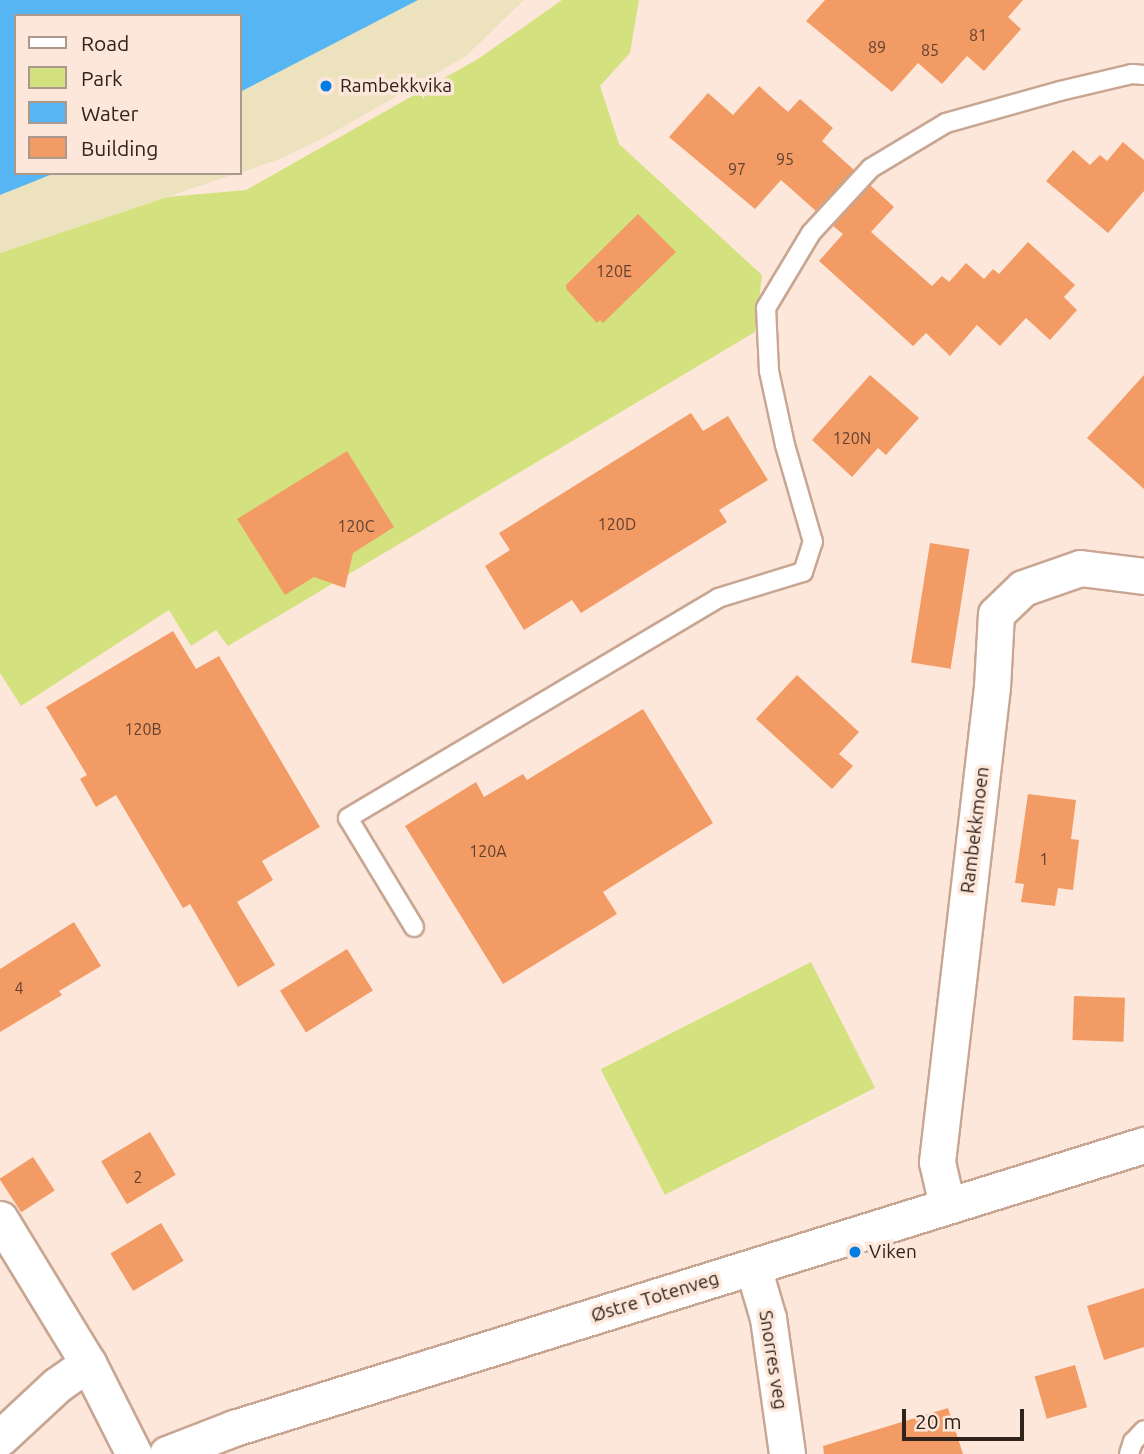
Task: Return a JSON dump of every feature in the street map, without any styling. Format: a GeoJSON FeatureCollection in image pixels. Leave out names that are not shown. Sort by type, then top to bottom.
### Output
{"type":"FeatureCollection","features":[{"type":"Feature","properties":{"kind":"street","name":"Rambekkmoen"},"geometry":{"type":"LineString","coordinates":[[947,1205],[937,1162],[992,687],[996,614],[1023,589],[1080,568],[1144,576]]}},
{"type":"Feature","properties":{"kind":"street","name":"Østre Totenveg"},"geometry":{"type":"LineString","coordinates":[[167,1454],[238,1441],[753,1268],[1144,1145]]}},
{"type":"Feature","properties":{"kind":"street"},"geometry":{"type":"LineString","coordinates":[[0,1219],[88,1363],[134,1454]]}},
{"type":"Feature","properties":{"kind":"street","name":"Snorres veg"},"geometry":{"type":"LineString","coordinates":[[753,1268],[768,1318],[787,1454]]}},
{"type":"Feature","properties":{"kind":"street"},"geometry":{"type":"LineString","coordinates":[[0,1438],[57,1385],[88,1363]]}},
{"type":"Feature","properties":{"kind":"lane"},"geometry":{"type":"LineString","coordinates":[[414,927],[348,818],[718,598],[803,572],[813,542],[785,445],[769,371],[766,308],[811,233],[871,168],[946,123],[1072,88],[1132,74],[1144,75]]}},
{"type":"Feature","properties":{"kind":"lane"},"geometry":{"type":"LineString","coordinates":[[1129,1454],[1133,1442],[1144,1430]]}},
{"type":"Feature","properties":{"kind":"green space"},"geometry":{"type":"Polygon","coordinates":[[[562,0],[639,0],[630,53],[600,86],[619,144],[762,275],[755,332],[228,646],[216,630],[191,646],[169,610],[21,706],[0,673],[0,253],[167,197],[246,190],[478,59],[562,0]]]}},
{"type":"Feature","properties":{"kind":"green space"},"geometry":{"type":"Polygon","coordinates":[[[811,962],[875,1088],[665,1195],[601,1069],[811,962]]]}},
{"type":"Feature","properties":{"kind":"sand","name":"Rambekkvika"},"geometry":{"type":"Polygon","coordinates":[[[362,0],[524,0],[466,56],[322,139],[242,172],[242,56],[362,0]]]}},
{"type":"Feature","properties":{"kind":"sand"},"geometry":{"type":"Polygon","coordinates":[[[0,161],[14,172],[14,175],[232,175],[0,253],[0,161]]]}},
{"type":"Feature","properties":{"kind":"water"},"geometry":{"type":"Polygon","coordinates":[[[0,0],[418,0],[242,91],[242,14],[14,14],[14,175],[50,175],[0,195],[0,0]]]}},
{"type":"Feature","properties":{"kind":"building"},"geometry":{"type":"Polygon","coordinates":[[[825,0],[1023,0],[1008,17],[1021,29],[984,71],[967,56],[942,84],[918,63],[892,92],[806,21],[825,0]]]}},
{"type":"Feature","properties":{"kind":"building"},"geometry":{"type":"Polygon","coordinates":[[[759,86],[788,112],[800,99],[833,128],[822,141],[854,170],[816,211],[781,180],[755,209],[669,137],[708,93],[733,115],[759,86]]]}},
{"type":"Feature","properties":{"kind":"building"},"geometry":{"type":"Polygon","coordinates":[[[1123,142],[1144,160],[1144,191],[1108,233],[1046,181],[1073,150],[1090,165],[1100,155],[1107,161],[1123,142]]]}},
{"type":"Feature","properties":{"kind":"building"},"geometry":{"type":"Polygon","coordinates":[[[870,185],[894,207],[871,232],[932,286],[942,276],[949,282],[966,263],[984,279],[993,269],[999,274],[1028,242],[1075,285],[1064,297],[1077,310],[1050,340],[1026,318],[1000,346],[977,325],[950,356],[926,333],[913,346],[819,261],[843,234],[833,226],[870,185]]]}},
{"type":"Feature","properties":{"kind":"building"},"geometry":{"type":"Polygon","coordinates":[[[638,214],[676,252],[603,323],[600,320],[597,323],[567,290],[566,285],[638,214]]]}},
{"type":"Feature","properties":{"kind":"building"},"geometry":{"type":"Polygon","coordinates":[[[870,375],[919,418],[886,455],[878,448],[852,477],[812,440],[870,375]]]}},
{"type":"Feature","properties":{"kind":"building"},"geometry":{"type":"Polygon","coordinates":[[[1144,375],[1144,489],[1087,438],[1144,375]]]}},
{"type":"Feature","properties":{"kind":"building"},"geometry":{"type":"Polygon","coordinates":[[[691,413],[703,431],[728,416],[768,480],[719,510],[727,522],[581,613],[572,600],[524,630],[485,566],[510,550],[499,533],[691,413]]]}},
{"type":"Feature","properties":{"kind":"building"},"geometry":{"type":"Polygon","coordinates":[[[347,451],[394,527],[353,553],[345,588],[314,577],[285,595],[237,519],[347,451]]]}},
{"type":"Feature","properties":{"kind":"building"},"geometry":{"type":"Polygon","coordinates":[[[930,543],[970,549],[951,669],[911,663],[930,543]]]}},
{"type":"Feature","properties":{"kind":"building"},"geometry":{"type":"Polygon","coordinates":[[[173,631],[196,669],[219,656],[320,827],[262,861],[273,880],[237,902],[275,965],[238,987],[190,904],[183,908],[116,795],[96,807],[80,779],[87,775],[46,707],[173,631]]]}},
{"type":"Feature","properties":{"kind":"building"},"geometry":{"type":"Polygon","coordinates":[[[797,675],[859,732],[839,754],[853,766],[832,789],[756,719],[797,675]]]}},
{"type":"Feature","properties":{"kind":"building"},"geometry":{"type":"Polygon","coordinates":[[[643,709],[713,823],[603,892],[617,914],[503,984],[405,826],[476,782],[484,797],[523,774],[527,780],[643,709]]]}},
{"type":"Feature","properties":{"kind":"building"},"geometry":{"type":"Polygon","coordinates":[[[1028,794],[1076,800],[1071,839],[1079,840],[1073,890],[1058,888],[1055,906],[1021,902],[1024,884],[1015,883],[1028,794]]]}},
{"type":"Feature","properties":{"kind":"building"},"geometry":{"type":"Polygon","coordinates":[[[74,922],[101,966],[59,991],[62,995],[0,1032],[0,969],[74,922]]]}},
{"type":"Feature","properties":{"kind":"building"},"geometry":{"type":"Polygon","coordinates":[[[347,949],[373,991],[306,1032],[280,991],[347,949]]]}},
{"type":"Feature","properties":{"kind":"building"},"geometry":{"type":"Polygon","coordinates":[[[1074,996],[1125,998],[1123,1042],[1072,1040],[1074,996]]]}},
{"type":"Feature","properties":{"kind":"building"},"geometry":{"type":"Polygon","coordinates":[[[150,1132],[176,1175],[127,1204],[101,1161],[150,1132]]]}},
{"type":"Feature","properties":{"kind":"building"},"geometry":{"type":"Polygon","coordinates":[[[33,1157],[55,1191],[21,1212],[0,1178],[33,1157]]]}},
{"type":"Feature","properties":{"kind":"building"},"geometry":{"type":"Polygon","coordinates":[[[161,1223],[184,1261],[133,1291],[110,1253],[161,1223]]]}},
{"type":"Feature","properties":{"kind":"building"},"geometry":{"type":"Polygon","coordinates":[[[1144,1288],[1144,1347],[1104,1360],[1087,1306],[1144,1288]]]}},
{"type":"Feature","properties":{"kind":"building"},"geometry":{"type":"Polygon","coordinates":[[[1075,1365],[1087,1407],[1047,1419],[1035,1377],[1075,1365]]]}},
{"type":"Feature","properties":{"kind":"building"},"geometry":{"type":"Polygon","coordinates":[[[948,1408],[963,1454],[824,1454],[823,1446],[948,1408]]]}},
{"type":"Feature","properties":{"kind":"place","name":"Rambekkvika"},"geometry":{"type":"Point","coordinates":[326,86]}},
{"type":"Feature","properties":{"kind":"place","name":"Viken"},"geometry":{"type":"Point","coordinates":[855,1252]}}]}
